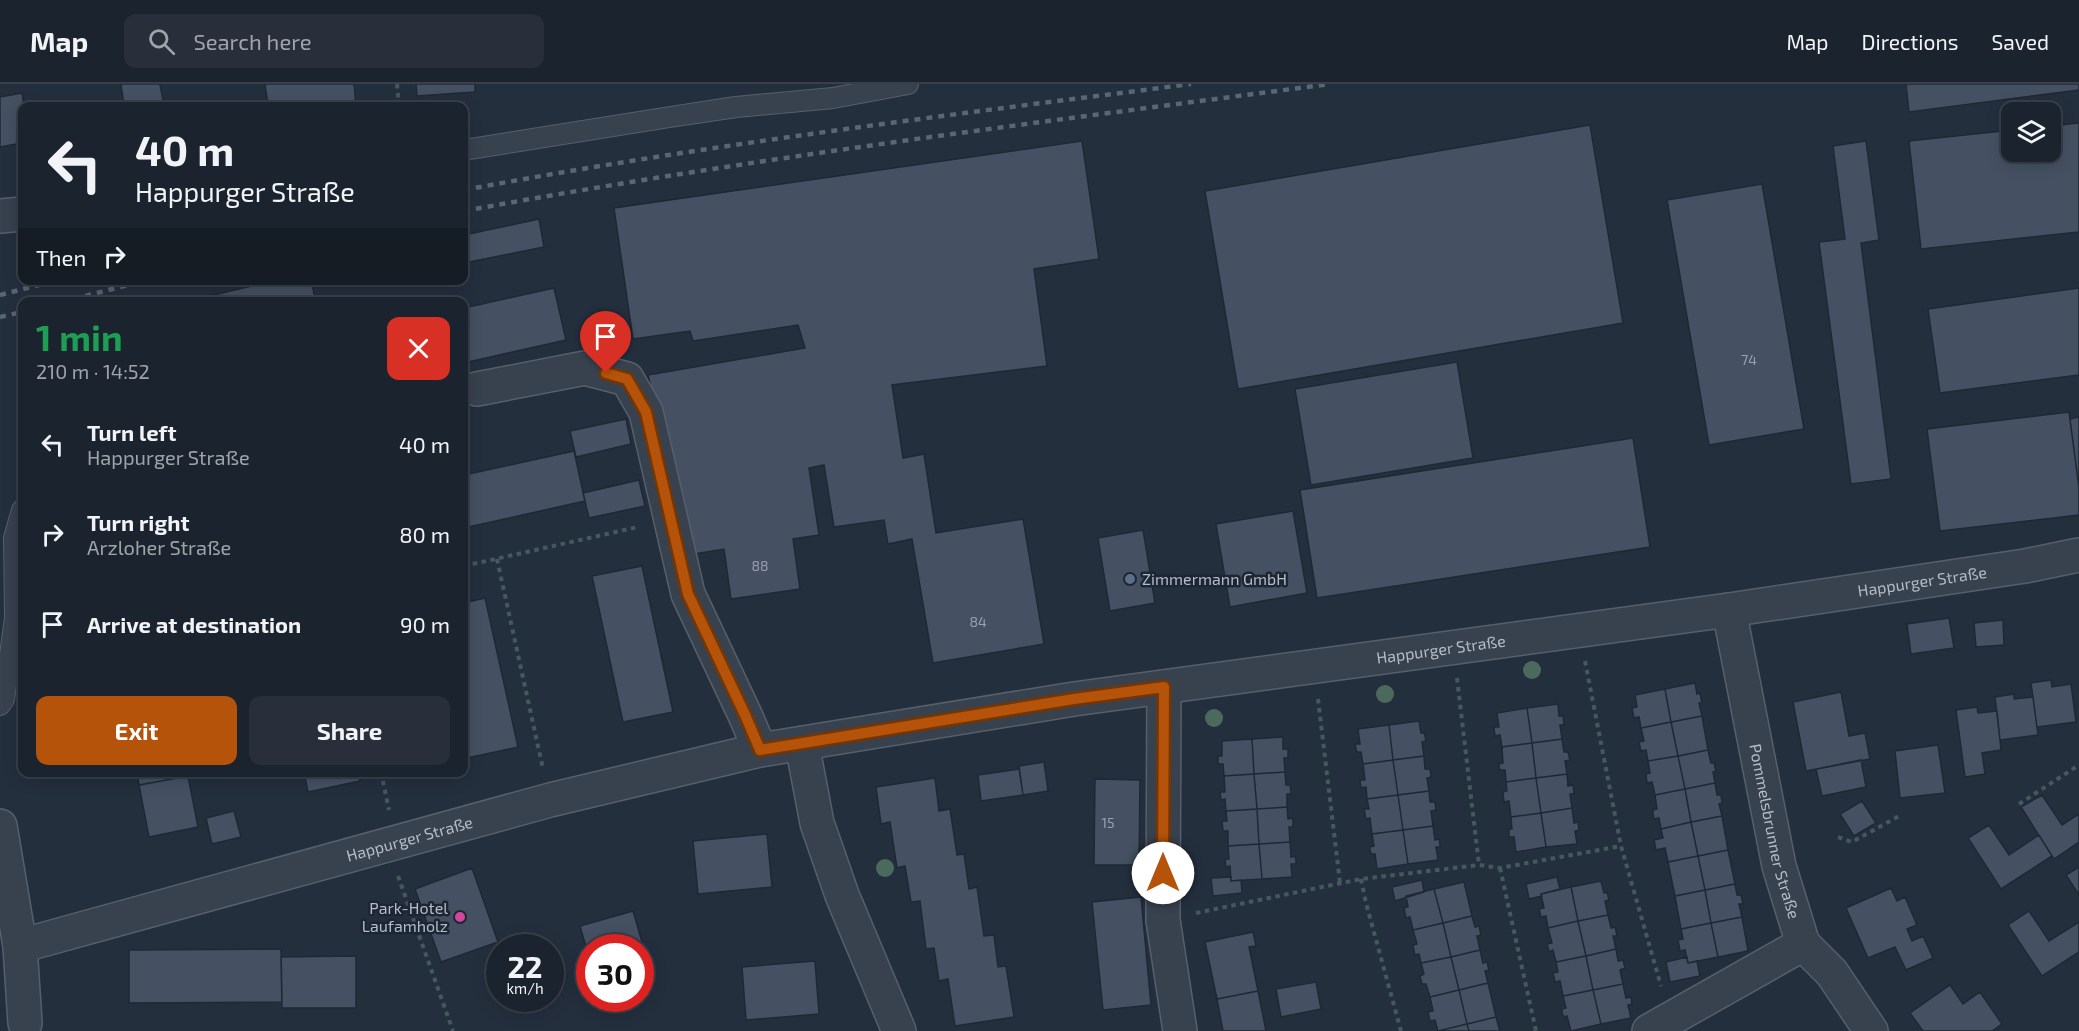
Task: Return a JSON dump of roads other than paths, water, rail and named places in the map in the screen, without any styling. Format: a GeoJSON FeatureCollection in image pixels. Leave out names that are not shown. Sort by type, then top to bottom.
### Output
{"type":"FeatureCollection","features":[{"type":"Feature","properties":{"kind":"street"},"geometry":{"type":"LineString","coordinates":[[0,216],[18,214]]}},
{"type":"Feature","properties":{"kind":"street"},"geometry":{"type":"LineString","coordinates":[[477,388],[585,368],[627,379],[646,412],[688,594],[760,750]]}},
{"type":"Feature","properties":{"kind":"street","name":"Happurger Straße"},"geometry":{"type":"LineString","coordinates":[[20,946],[550,800],[760,750],[1074,699],[1729,609],[2025,566],[2079,555]]}},
{"type":"Feature","properties":{"kind":"street","name":"Pommelsbrunner Straße"},"geometry":{"type":"LineString","coordinates":[[1729,609],[1779,866],[1803,944],[1832,973],[1871,1031]]}},
{"type":"Feature","properties":{"kind":"street"},"geometry":{"type":"LineString","coordinates":[[1164,687],[1163,920],[1180,1031]]}},
{"type":"Feature","properties":{"kind":"street"},"geometry":{"type":"LineString","coordinates":[[802,744],[820,834],[842,895],[899,1031]]}},
{"type":"Feature","properties":{"kind":"street"},"geometry":{"type":"LineString","coordinates":[[0,826],[20,946],[22,1028]]}},
{"type":"Feature","properties":{"kind":"street"},"geometry":{"type":"LineString","coordinates":[[1660,1025],[1803,944]]}},
{"type":"Feature","properties":{"kind":"lane"},"geometry":{"type":"LineString","coordinates":[[468,149],[736,107],[833,98],[908,84]]}},
{"type":"Feature","properties":{"kind":"lane"},"geometry":{"type":"LineString","coordinates":[[0,705],[4,699],[15,618],[14,538],[18,524]]}},
{"type":"Feature","properties":{"kind":"railway"},"geometry":{"type":"LineString","coordinates":[[468,189],[735,145],[1191,84]]}},
{"type":"Feature","properties":{"kind":"railway"},"geometry":{"type":"LineString","coordinates":[[468,210],[788,158],[1330,84]]}},
{"type":"Feature","properties":{"kind":"railway"},"geometry":{"type":"LineString","coordinates":[[0,295],[39,285]]}},
{"type":"Feature","properties":{"kind":"railway"},"geometry":{"type":"LineString","coordinates":[[81,297],[128,285]]}},
{"type":"Feature","properties":{"kind":"railway"},"geometry":{"type":"LineString","coordinates":[[0,317],[18,313]]}},
{"type":"Feature","properties":{"kind":"place","name":"Zimmermann GmbH"},"geometry":{"type":"Point","coordinates":[1130,579]}},
{"type":"Feature","properties":{"kind":"place","name":"Park-Hotel Laufamholz"},"geometry":{"type":"Point","coordinates":[460,917]}}]}
